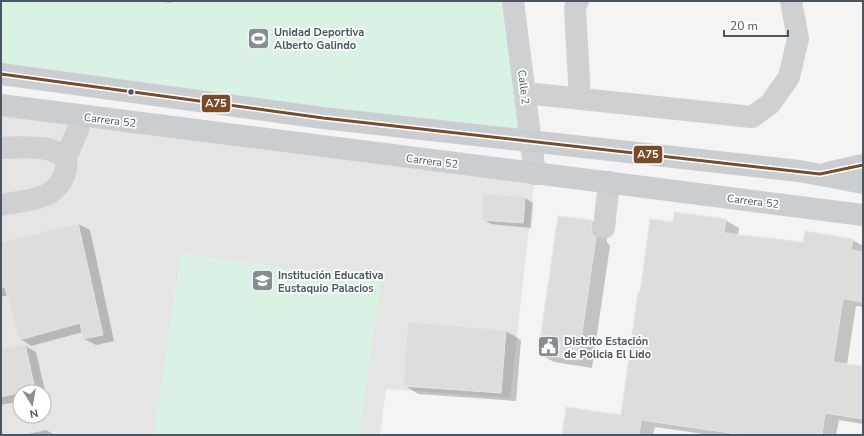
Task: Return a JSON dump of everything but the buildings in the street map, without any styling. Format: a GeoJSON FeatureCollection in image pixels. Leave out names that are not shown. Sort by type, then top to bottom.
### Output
{"type":"FeatureCollection","features":[{"type":"Feature","properties":{"kind":"main road"},"geometry":{"type":"LineString","coordinates":[[1,74],[323,118],[820,174],[863,183]]}},
{"type":"Feature","properties":{"kind":"main road","name":"Carrera 52"},"geometry":{"type":"LineString","coordinates":[[1,105],[863,215]]}},
{"type":"Feature","properties":{"kind":"main road"},"geometry":{"type":"LineString","coordinates":[[820,174],[863,164]]}},
{"type":"Feature","properties":{"kind":"street","name":"Calle 2"},"geometry":{"type":"LineString","coordinates":[[513,1],[535,174]]}},
{"type":"Feature","properties":{"kind":"street"},"geometry":{"type":"LineString","coordinates":[[578,1],[575,8],[580,99]]}},
{"type":"Feature","properties":{"kind":"street"},"geometry":{"type":"LineString","coordinates":[[525,93],[752,117],[770,104],[789,77],[798,39],[791,1]]}},
{"type":"Feature","properties":{"kind":"street"},"geometry":{"type":"LineString","coordinates":[[1,205],[46,195],[62,182],[68,165],[66,157],[78,130],[80,116]]}},
{"type":"Feature","properties":{"kind":"street"},"geometry":{"type":"LineString","coordinates":[[1,148],[26,147],[56,152],[66,157]]}},
{"type":"Feature","properties":{"kind":"street"},"geometry":{"type":"LineString","coordinates":[[604,228],[609,182]]}},
{"type":"Feature","properties":{"kind":"shaded area","name":"Institución Educativa Eustaquio Palacios"},"geometry":{"type":"Polygon","coordinates":[[[1,105],[535,174],[510,398],[386,389],[380,435],[1,435],[1,105]]]}},
{"type":"Feature","properties":{"kind":"green space","name":"Unidad Deportiva Alberto Galindo"},"geometry":{"type":"Polygon","coordinates":[[[1,1],[513,1],[532,141],[1,74],[1,1]]]}},
{"type":"Feature","properties":{"kind":"green space"},"geometry":{"type":"Polygon","coordinates":[[[181,253],[381,281],[359,435],[154,435],[181,253]]]}},
{"type":"Feature","properties":{"kind":"transit line","name":"A75"},"geometry":{"type":"LineString","coordinates":[[1,74],[323,118],[820,174],[863,165]]}},
{"type":"Feature","properties":{"kind":"place","name":"Unidad Deportiva Alberto Galindo"},"geometry":{"type":"Point","coordinates":[259,38]}},
{"type":"Feature","properties":{"kind":"place","name":"Institución Educativa Eustaquio Palacios"},"geometry":{"type":"Point","coordinates":[262,281]}},
{"type":"Feature","properties":{"kind":"place","name":"Distrito Estación de Policia El Lido"},"geometry":{"type":"Point","coordinates":[548,347]}}]}
